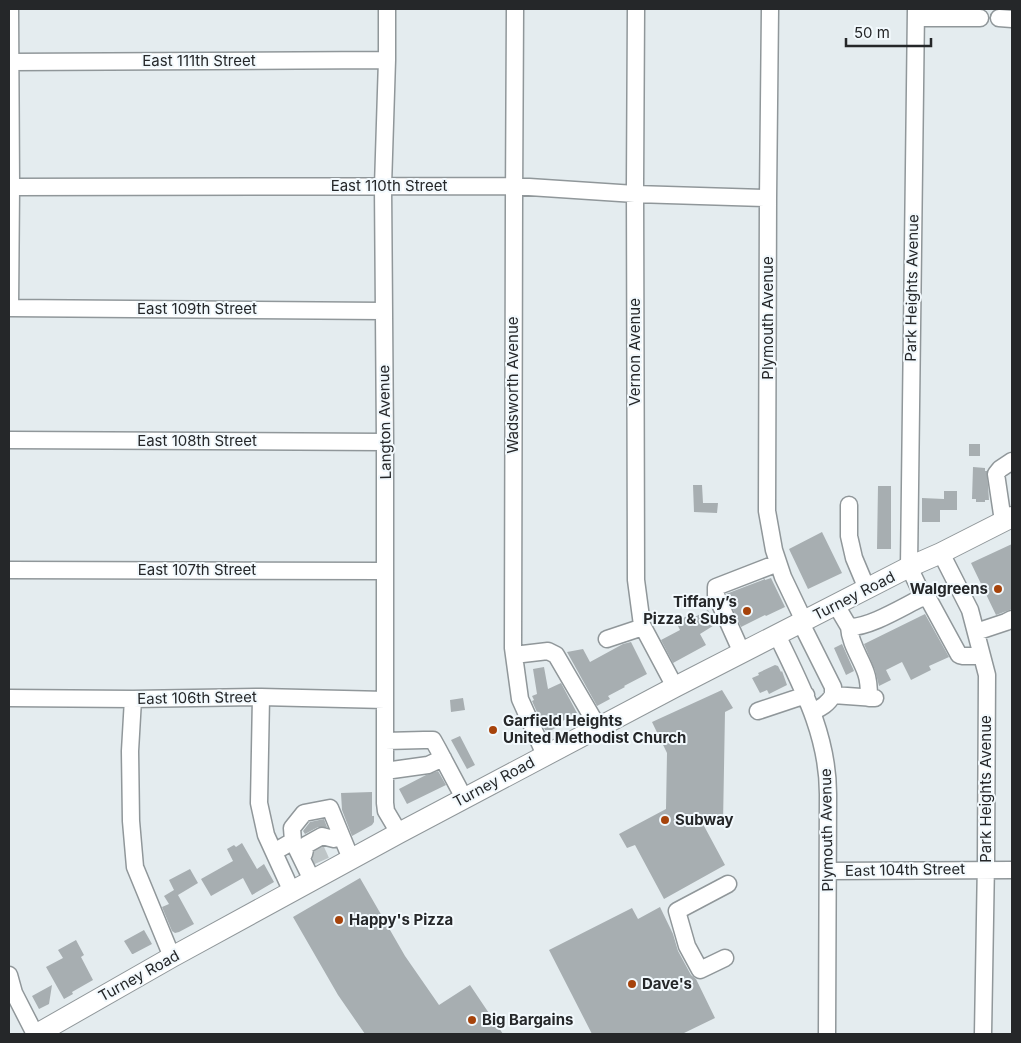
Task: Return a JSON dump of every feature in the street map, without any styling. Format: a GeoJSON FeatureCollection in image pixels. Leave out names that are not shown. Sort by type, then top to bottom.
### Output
{"type":"FeatureCollection","features":[{"type":"Feature","properties":{"kind":"main road","name":"Turney Road"},"geometry":{"type":"LineString","coordinates":[[36,1034],[312,880],[545,755],[909,567],[1008,519]]}},
{"type":"Feature","properties":{"kind":"street"},"geometry":{"type":"LineString","coordinates":[[9,308],[11,187],[10,9]]}},
{"type":"Feature","properties":{"kind":"street","name":"Langton Avenue"},"geometry":{"type":"LineString","coordinates":[[387,9],[383,186],[386,442],[385,771],[386,811],[399,833]]}},
{"type":"Feature","properties":{"kind":"street","name":"Wadsworth Avenue"},"geometry":{"type":"LineString","coordinates":[[516,9],[512,628],[520,699],[545,755]]}},
{"type":"Feature","properties":{"kind":"street","name":"Vernon Avenue"},"geometry":{"type":"LineString","coordinates":[[636,9],[636,580],[642,625],[675,687]]}},
{"type":"Feature","properties":{"kind":"street","name":"Plymouth Avenue"},"geometry":{"type":"LineString","coordinates":[[770,9],[767,512],[774,550],[783,577],[833,687],[833,695]]}},
{"type":"Feature","properties":{"kind":"street"},"geometry":{"type":"LineString","coordinates":[[916,13],[980,18]]}},
{"type":"Feature","properties":{"kind":"street","name":"Park Heights Avenue"},"geometry":{"type":"LineString","coordinates":[[909,567],[916,13]]}},
{"type":"Feature","properties":{"kind":"street","name":"East 111th Street"},"geometry":{"type":"LineString","coordinates":[[11,62],[387,60]]}},
{"type":"Feature","properties":{"kind":"street","name":"East 110th Street"},"geometry":{"type":"LineString","coordinates":[[11,187],[514,186],[635,194],[768,198]]}},
{"type":"Feature","properties":{"kind":"street","name":"East 109th Street"},"geometry":{"type":"LineString","coordinates":[[9,308],[384,311]]}},
{"type":"Feature","properties":{"kind":"street","name":"East 108th Street"},"geometry":{"type":"LineString","coordinates":[[9,440],[386,442]]}},
{"type":"Feature","properties":{"kind":"street"},"geometry":{"type":"LineString","coordinates":[[1008,519],[996,474],[1000,468],[1012,461]]}},
{"type":"Feature","properties":{"kind":"street"},"geometry":{"type":"LineString","coordinates":[[849,505],[849,536],[854,558],[867,589]]}},
{"type":"Feature","properties":{"kind":"street","name":"Park Heights Avenue"},"geometry":{"type":"LineString","coordinates":[[940,553],[970,610],[987,676],[983,1034]]}},
{"type":"Feature","properties":{"kind":"street"},"geometry":{"type":"LineString","coordinates":[[742,653],[716,595],[716,587],[778,563]]}},
{"type":"Feature","properties":{"kind":"street"},"geometry":{"type":"LineString","coordinates":[[909,567],[922,592],[919,599]]}},
{"type":"Feature","properties":{"kind":"street","name":"East 107th Street"},"geometry":{"type":"LineString","coordinates":[[9,570],[385,571]]}},
{"type":"Feature","properties":{"kind":"street"},"geometry":{"type":"LineString","coordinates":[[849,627],[856,628],[872,622],[924,598],[929,600],[959,655],[982,656]]}},
{"type":"Feature","properties":{"kind":"street"},"geometry":{"type":"LineString","coordinates":[[812,712],[824,705],[833,695],[872,698],[868,680],[852,643],[849,627],[836,605]]}},
{"type":"Feature","properties":{"kind":"street"},"geometry":{"type":"LineString","coordinates":[[976,634],[1012,619]]}},
{"type":"Feature","properties":{"kind":"street"},"geometry":{"type":"LineString","coordinates":[[976,634],[1012,626]]}},
{"type":"Feature","properties":{"kind":"street"},"geometry":{"type":"LineString","coordinates":[[607,639],[643,627]]}},
{"type":"Feature","properties":{"kind":"street","name":"Plymouth Avenue"},"geometry":{"type":"LineString","coordinates":[[777,635],[806,695],[821,738],[828,775],[826,1034]]}},
{"type":"Feature","properties":{"kind":"street"},"geometry":{"type":"LineString","coordinates":[[514,655],[548,651],[556,655],[598,727]]}},
{"type":"Feature","properties":{"kind":"street"},"geometry":{"type":"LineString","coordinates":[[758,710],[806,695]]}},
{"type":"Feature","properties":{"kind":"street"},"geometry":{"type":"LineString","coordinates":[[261,697],[259,803],[266,835],[292,892]]}},
{"type":"Feature","properties":{"kind":"street","name":"East 106th Street"},"geometry":{"type":"LineString","coordinates":[[9,698],[261,697],[386,700]]}},
{"type":"Feature","properties":{"kind":"street"},"geometry":{"type":"LineString","coordinates":[[133,699],[130,751],[131,821],[135,867],[172,957]]}},
{"type":"Feature","properties":{"kind":"street"},"geometry":{"type":"LineString","coordinates":[[385,741],[433,740],[464,798]]}},
{"type":"Feature","properties":{"kind":"street"},"geometry":{"type":"LineString","coordinates":[[385,771],[428,766],[443,758]]}},
{"type":"Feature","properties":{"kind":"street"},"geometry":{"type":"LineString","coordinates":[[312,880],[292,828],[304,813],[330,808],[335,841]]}},
{"type":"Feature","properties":{"kind":"street"},"geometry":{"type":"LineString","coordinates":[[302,852],[306,845],[322,836],[335,841],[351,859]]}},
{"type":"Feature","properties":{"kind":"street"},"geometry":{"type":"LineString","coordinates":[[274,852],[302,852]]}},
{"type":"Feature","properties":{"kind":"street","name":"East 104th Street"},"geometry":{"type":"LineString","coordinates":[[828,871],[1012,870]]}},
{"type":"Feature","properties":{"kind":"street"},"geometry":{"type":"LineString","coordinates":[[725,958],[700,970],[687,946],[677,911],[728,884]]}},
{"type":"Feature","properties":{"kind":"street"},"geometry":{"type":"LineString","coordinates":[[9,977],[14,993],[36,1034]]}},
{"type":"Feature","properties":{"kind":"building"},"geometry":{"type":"Polygon","coordinates":[[[969,444],[980,444],[980,456],[969,456],[969,444]]]}},
{"type":"Feature","properties":{"kind":"building"},"geometry":{"type":"Polygon","coordinates":[[[973,467],[985,468],[985,471],[987,471],[989,500],[985,500],[985,502],[976,502],[976,499],[972,499],[973,467]]]}},
{"type":"Feature","properties":{"kind":"building"},"geometry":{"type":"Polygon","coordinates":[[[693,485],[702,485],[703,503],[718,503],[717,513],[694,512],[693,485]]]}},
{"type":"Feature","properties":{"kind":"building"},"geometry":{"type":"Polygon","coordinates":[[[878,486],[891,486],[891,549],[877,549],[878,486]]]}},
{"type":"Feature","properties":{"kind":"building"},"geometry":{"type":"Polygon","coordinates":[[[944,491],[957,491],[957,510],[940,510],[940,522],[922,522],[922,498],[944,499],[944,491]]]}},
{"type":"Feature","properties":{"kind":"building"},"geometry":{"type":"Polygon","coordinates":[[[822,532],[842,573],[808,589],[789,549],[822,532]]]}},
{"type":"Feature","properties":{"kind":"building","name":"Walgreens"},"geometry":{"type":"Polygon","coordinates":[[[1012,544],[1012,609],[996,615],[971,563],[1012,544]]]}},
{"type":"Feature","properties":{"kind":"building"},"geometry":{"type":"Polygon","coordinates":[[[771,578],[785,607],[741,627],[726,594],[771,578]]]}},
{"type":"Feature","properties":{"kind":"building"},"geometry":{"type":"Polygon","coordinates":[[[708,610],[716,624],[700,634],[706,645],[673,663],[661,640],[680,630],[676,622],[687,616],[689,620],[708,610]]]}},
{"type":"Feature","properties":{"kind":"building"},"geometry":{"type":"Polygon","coordinates":[[[925,614],[949,657],[929,666],[931,670],[911,680],[902,662],[886,670],[891,680],[879,686],[875,670],[864,644],[925,614]]]}},
{"type":"Feature","properties":{"kind":"building"},"geometry":{"type":"Polygon","coordinates":[[[631,642],[647,674],[608,696],[610,699],[597,706],[567,652],[583,649],[590,662],[623,644],[631,642]]]}},
{"type":"Feature","properties":{"kind":"building"},"geometry":{"type":"Polygon","coordinates":[[[842,644],[854,671],[846,675],[834,648],[842,644]]]}},
{"type":"Feature","properties":{"kind":"building"},"geometry":{"type":"Polygon","coordinates":[[[775,665],[782,671],[787,685],[769,694],[767,690],[760,693],[752,678],[775,665]]]}},
{"type":"Feature","properties":{"kind":"building"},"geometry":{"type":"Polygon","coordinates":[[[544,667],[548,689],[561,683],[577,713],[559,723],[559,726],[550,731],[545,730],[532,701],[534,700],[532,696],[537,694],[533,669],[544,667]]]}},
{"type":"Feature","properties":{"kind":"building"},"geometry":{"type":"Polygon","coordinates":[[[722,690],[733,708],[725,712],[723,824],[703,824],[725,865],[664,899],[635,845],[627,848],[619,834],[666,809],[667,753],[652,722],[722,690]]]}},
{"type":"Feature","properties":{"kind":"building"},"geometry":{"type":"Polygon","coordinates":[[[463,698],[465,710],[451,712],[450,700],[463,698]]]}},
{"type":"Feature","properties":{"kind":"building"},"geometry":{"type":"Polygon","coordinates":[[[460,736],[475,765],[467,769],[451,740],[460,736]]]}},
{"type":"Feature","properties":{"kind":"building"},"geometry":{"type":"Polygon","coordinates":[[[438,771],[446,785],[407,804],[399,789],[438,771]]]}},
{"type":"Feature","properties":{"kind":"building"},"geometry":{"type":"Polygon","coordinates":[[[372,792],[372,816],[374,816],[374,822],[352,836],[342,810],[341,793],[372,792]]]}},
{"type":"Feature","properties":{"kind":"building"},"geometry":{"type":"Polygon","coordinates":[[[324,819],[327,827],[318,827],[305,834],[303,831],[310,822],[324,819]]]}},
{"type":"Feature","properties":{"kind":"building"},"geometry":{"type":"Polygon","coordinates":[[[242,843],[257,869],[264,864],[274,882],[252,895],[243,878],[211,896],[201,879],[233,861],[227,849],[242,843]]]}},
{"type":"Feature","properties":{"kind":"building"},"geometry":{"type":"Polygon","coordinates":[[[190,869],[198,883],[178,895],[194,924],[175,933],[172,931],[162,907],[169,904],[164,896],[174,890],[169,880],[190,869]]]}},
{"type":"Feature","properties":{"kind":"building"},"geometry":{"type":"Polygon","coordinates":[[[360,878],[405,956],[439,1005],[470,985],[503,1034],[365,1034],[338,995],[293,917],[360,878]]]}},
{"type":"Feature","properties":{"kind":"building","name":"Dave's"},"geometry":{"type":"Polygon","coordinates":[[[660,907],[673,934],[678,951],[691,975],[696,979],[715,1018],[682,1034],[592,1034],[549,950],[632,908],[638,919],[660,907]]]}},
{"type":"Feature","properties":{"kind":"building"},"geometry":{"type":"Polygon","coordinates":[[[144,930],[152,944],[132,954],[124,941],[144,930]]]}},
{"type":"Feature","properties":{"kind":"building"},"geometry":{"type":"Polygon","coordinates":[[[76,940],[84,955],[81,957],[93,980],[64,999],[46,967],[63,958],[58,950],[76,940]]]}},
{"type":"Feature","properties":{"kind":"building"},"geometry":{"type":"Polygon","coordinates":[[[52,985],[49,1004],[39,1009],[32,996],[52,985]]]}},
{"type":"Feature","properties":{"kind":"tunnel"},"geometry":{"type":"LineString","coordinates":[[311,857],[329,849]]}},
{"type":"Feature","properties":{"kind":"place","name":"Walgreens"},"geometry":{"type":"Point","coordinates":[998,589]}},
{"type":"Feature","properties":{"kind":"place","name":"Tiffany’s Pizza & Subs"},"geometry":{"type":"Point","coordinates":[747,611]}},
{"type":"Feature","properties":{"kind":"place","name":"Garfield Heights United Methodist Church"},"geometry":{"type":"Point","coordinates":[493,730]}},
{"type":"Feature","properties":{"kind":"place","name":"Subway"},"geometry":{"type":"Point","coordinates":[665,820]}},
{"type":"Feature","properties":{"kind":"place","name":"Happy's Pizza"},"geometry":{"type":"Point","coordinates":[339,920]}},
{"type":"Feature","properties":{"kind":"place","name":"Dave's"},"geometry":{"type":"Point","coordinates":[632,984]}},
{"type":"Feature","properties":{"kind":"place","name":"Big Bargains"},"geometry":{"type":"Point","coordinates":[472,1020]}}]}
